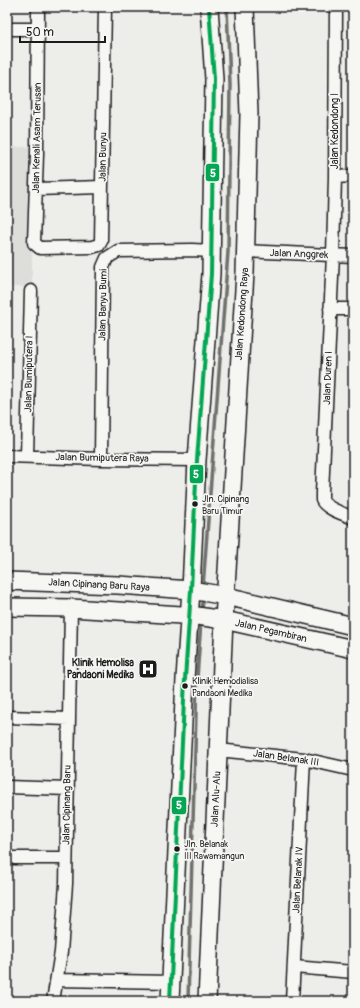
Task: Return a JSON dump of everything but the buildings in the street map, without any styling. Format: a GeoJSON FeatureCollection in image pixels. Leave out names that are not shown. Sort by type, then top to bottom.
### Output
{"type":"FeatureCollection","features":[{"type":"Feature","properties":{"kind":"street","name":"Jalan Kenali Asam Terusan"},"geometry":{"type":"LineString","coordinates":[[38,7],[34,243],[38,246]]}},
{"type":"Feature","properties":{"kind":"street","name":"Jalan Bunyu"},"geometry":{"type":"LineString","coordinates":[[38,246],[40,248],[82,248],[99,245],[101,241],[105,7]]}},
{"type":"Feature","properties":{"kind":"street"},"geometry":{"type":"LineString","coordinates":[[170,1001],[185,679],[196,591],[197,460],[212,251],[214,79],[209,7]]}},
{"type":"Feature","properties":{"kind":"street","name":"Jalan Kedondong Raya"},"geometry":{"type":"LineString","coordinates":[[220,620],[246,251],[249,114],[245,7]]}},
{"type":"Feature","properties":{"kind":"street","name":"Jalan Kedondong I"},"geometry":{"type":"LineString","coordinates":[[333,255],[336,7]]}},
{"type":"Feature","properties":{"kind":"street"},"geometry":{"type":"LineString","coordinates":[[7,29],[38,29]]}},
{"type":"Feature","properties":{"kind":"street"},"geometry":{"type":"LineString","coordinates":[[335,177],[353,176]]}},
{"type":"Feature","properties":{"kind":"street"},"geometry":{"type":"LineString","coordinates":[[36,189],[102,187]]}},
{"type":"Feature","properties":{"kind":"street","name":"Jalan Banyu Bumi"},"geometry":{"type":"LineString","coordinates":[[101,459],[102,267],[107,258],[118,251],[212,251]]}},
{"type":"Feature","properties":{"kind":"street","name":"Jalan Anggrek"},"geometry":{"type":"LineString","coordinates":[[246,251],[353,256]]}},
{"type":"Feature","properties":{"kind":"street","name":"Jalan Duren I"},"geometry":{"type":"LineString","coordinates":[[333,255],[322,500],[333,509],[353,518]]}},
{"type":"Feature","properties":{"kind":"street","name":"Jalan Bumiputera I"},"geometry":{"type":"LineString","coordinates":[[27,456],[31,291]]}},
{"type":"Feature","properties":{"kind":"street"},"geometry":{"type":"LineString","coordinates":[[330,309],[353,309]]}},
{"type":"Feature","properties":{"kind":"street","name":"Jalan Bumiputera Raya"},"geometry":{"type":"LineString","coordinates":[[7,456],[197,460]]}},
{"type":"Feature","properties":{"kind":"street","name":"Jalan Cipinang Baru Raya"},"geometry":{"type":"LineString","coordinates":[[7,581],[110,584],[196,591]]}},
{"type":"Feature","properties":{"kind":"street"},"geometry":{"type":"LineString","coordinates":[[196,591],[222,595],[353,626]]}},
{"type":"Feature","properties":{"kind":"street"},"geometry":{"type":"LineString","coordinates":[[7,607],[71,608],[193,616]]}},
{"type":"Feature","properties":{"kind":"street","name":"Jalan Cipinang Baru"},"geometry":{"type":"LineString","coordinates":[[53,1001],[57,980],[65,899],[71,608]]}},
{"type":"Feature","properties":{"kind":"street","name":"Jalan Pegambiran"},"geometry":{"type":"LineString","coordinates":[[193,616],[220,620],[353,650]]}},
{"type":"Feature","properties":{"kind":"street","name":"Jalan Alu-Alu"},"geometry":{"type":"LineString","coordinates":[[207,1001],[218,750],[220,620]]}},
{"type":"Feature","properties":{"kind":"street"},"geometry":{"type":"LineString","coordinates":[[7,717],[69,719]]}},
{"type":"Feature","properties":{"kind":"street","name":"Jalan Belanak III"},"geometry":{"type":"LineString","coordinates":[[218,750],[304,759],[353,770]]}},
{"type":"Feature","properties":{"kind":"street","name":"Jalan Belanak IV"},"geometry":{"type":"LineString","coordinates":[[292,1001],[304,759]]}},
{"type":"Feature","properties":{"kind":"street"},"geometry":{"type":"LineString","coordinates":[[7,787],[68,789]]}},
{"type":"Feature","properties":{"kind":"street"},"geometry":{"type":"LineString","coordinates":[[7,858],[66,858]]}},
{"type":"Feature","properties":{"kind":"street"},"geometry":{"type":"LineString","coordinates":[[294,968],[353,972]]}},
{"type":"Feature","properties":{"kind":"street"},"geometry":{"type":"LineString","coordinates":[[57,980],[171,982]]}},
{"type":"Feature","properties":{"kind":"shaded area"},"geometry":{"type":"Polygon","coordinates":[[[7,147],[32,147],[32,287],[7,287],[7,147]]]}},
{"type":"Feature","properties":{"kind":"waterway"},"geometry":{"type":"LineString","coordinates":[[203,587],[228,252],[230,85],[227,7]]}},
{"type":"Feature","properties":{"kind":"waterway"},"geometry":{"type":"LineString","coordinates":[[202,613],[203,597]]}},
{"type":"Feature","properties":{"kind":"waterway"},"geometry":{"type":"LineString","coordinates":[[188,1001],[197,678],[201,621]]}},
{"type":"Feature","properties":{"kind":"transit line","name":"5"},"geometry":{"type":"LineString","coordinates":[[170,1001],[197,460],[211,274],[214,79],[209,7]]}},
{"type":"Feature","properties":{"kind":"place","name":"Jln. Cipinang Baru Timur"},"geometry":{"type":"Point","coordinates":[195,504]}},
{"type":"Feature","properties":{"kind":"place","name":"Klinik Hemolisa Pandaoni Medika"},"geometry":{"type":"Point","coordinates":[148,669]}},
{"type":"Feature","properties":{"kind":"place","name":"Klinik Hemodialisa Pandaoni Medika"},"geometry":{"type":"Point","coordinates":[185,686]}},
{"type":"Feature","properties":{"kind":"place","name":"Jln. Belanak III Rawamangun"},"geometry":{"type":"Point","coordinates":[177,849]}}]}
